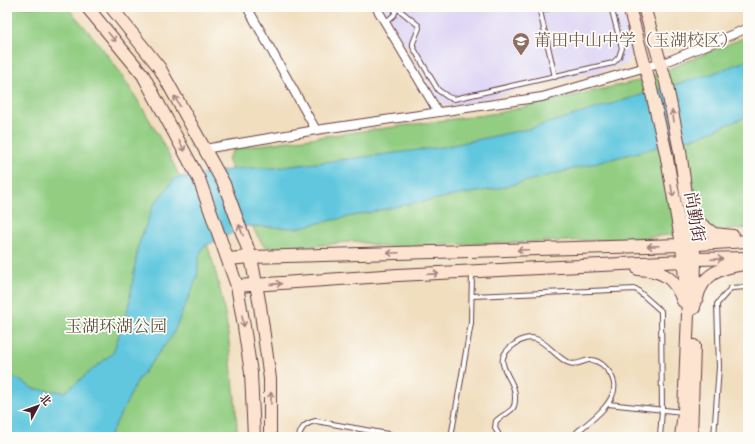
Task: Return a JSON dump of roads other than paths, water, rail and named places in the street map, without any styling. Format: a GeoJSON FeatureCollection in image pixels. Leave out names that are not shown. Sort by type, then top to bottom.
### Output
{"type":"FeatureCollection","features":[{"type":"Feature","properties":{"kind":"main road"},"geometry":{"type":"LineString","coordinates":[[87,7],[143,75],[199,179],[237,286],[244,320],[250,367],[254,437]]}},
{"type":"Feature","properties":{"kind":"main road"},"geometry":{"type":"LineString","coordinates":[[111,7],[159,68],[224,184],[251,257],[255,274],[270,379],[270,437]]}},
{"type":"Feature","properties":{"kind":"main road","name":"尚勤街"},"geometry":{"type":"LineString","coordinates":[[629,7],[646,67],[688,245]]}},
{"type":"Feature","properties":{"kind":"main road","name":"尚勤街"},"geometry":{"type":"LineString","coordinates":[[644,7],[666,82],[680,151],[687,196],[694,374],[691,437]]}},
{"type":"Feature","properties":{"kind":"main road"},"geometry":{"type":"LineString","coordinates":[[687,196],[698,222],[714,234],[748,237]]}},
{"type":"Feature","properties":{"kind":"main road"},"geometry":{"type":"LineString","coordinates":[[228,259],[251,257],[688,245],[748,241]]}},
{"type":"Feature","properties":{"kind":"main road"},"geometry":{"type":"LineString","coordinates":[[237,286],[472,272],[576,268],[689,260],[748,258]]}},
{"type":"Feature","properties":{"kind":"main road"},"geometry":{"type":"LineString","coordinates":[[691,311],[699,289],[716,272],[730,266],[748,264]]}},
{"type":"Feature","properties":{"kind":"main road"},"geometry":{"type":"LineString","coordinates":[[576,268],[644,269],[661,273],[672,280],[679,288],[691,311]]}},
{"type":"Feature","properties":{"kind":"main road","name":"尚勤街"},"geometry":{"type":"LineString","coordinates":[[681,437],[691,311]]}},
{"type":"Feature","properties":{"kind":"street"},"geometry":{"type":"LineString","coordinates":[[247,7],[316,130]]}},
{"type":"Feature","properties":{"kind":"street"},"geometry":{"type":"LineString","coordinates":[[376,7],[438,112]]}},
{"type":"Feature","properties":{"kind":"street"},"geometry":{"type":"LineString","coordinates":[[204,149],[316,130],[542,97],[661,64],[748,28]]}},
{"type":"Feature","properties":{"kind":"lane"},"geometry":{"type":"LineString","coordinates":[[553,7],[539,9],[555,77]]}},
{"type":"Feature","properties":{"kind":"lane"},"geometry":{"type":"LineString","coordinates":[[385,23],[394,15],[397,8],[418,25],[420,28],[413,43],[413,47],[438,90],[454,99],[613,63],[622,48],[611,7]]}},
{"type":"Feature","properties":{"kind":"lane"},"geometry":{"type":"LineString","coordinates":[[451,437],[471,323],[472,272]]}},
{"type":"Feature","properties":{"kind":"lane"},"geometry":{"type":"LineString","coordinates":[[714,437],[719,367],[717,304],[731,288],[748,287]]}},
{"type":"Feature","properties":{"kind":"lane"},"geometry":{"type":"LineString","coordinates":[[472,296],[636,289],[661,311],[662,410],[660,437]]}},
{"type":"Feature","properties":{"kind":"lane"},"geometry":{"type":"LineString","coordinates":[[500,437],[495,428],[496,421],[515,404],[516,394],[514,385],[503,368],[503,355],[512,346],[525,338],[539,339],[563,360],[572,364],[590,360],[599,362],[609,372],[614,385],[608,404],[577,432],[576,437]]}},
{"type":"Feature","properties":{"kind":"lane"},"geometry":{"type":"LineString","coordinates":[[608,404],[684,412]]}},
{"type":"Feature","properties":{"kind":"lane"},"geometry":{"type":"LineString","coordinates":[[299,437],[300,431],[304,425],[309,422],[316,421],[404,437]]}},
{"type":"Feature","properties":{"kind":"water"},"geometry":{"type":"Polygon","coordinates":[[[748,60],[748,116],[700,136],[500,188],[414,203],[296,228],[247,226],[203,247],[199,257],[197,278],[172,336],[138,380],[110,435],[111,437],[7,437],[7,373],[34,389],[65,392],[113,353],[129,305],[138,246],[153,206],[175,178],[242,168],[276,168],[443,147],[528,129],[711,74],[748,60]]]}},
{"type":"Feature","properties":{"kind":"place","name":"莆田中山中学（玉湖校区）"},"geometry":{"type":"Point","coordinates":[521,56]}},
{"type":"Feature","properties":{"kind":"park label","name":"玉湖环湖公园"},"geometry":{"type":"Point","coordinates":[116,327]}}]}
